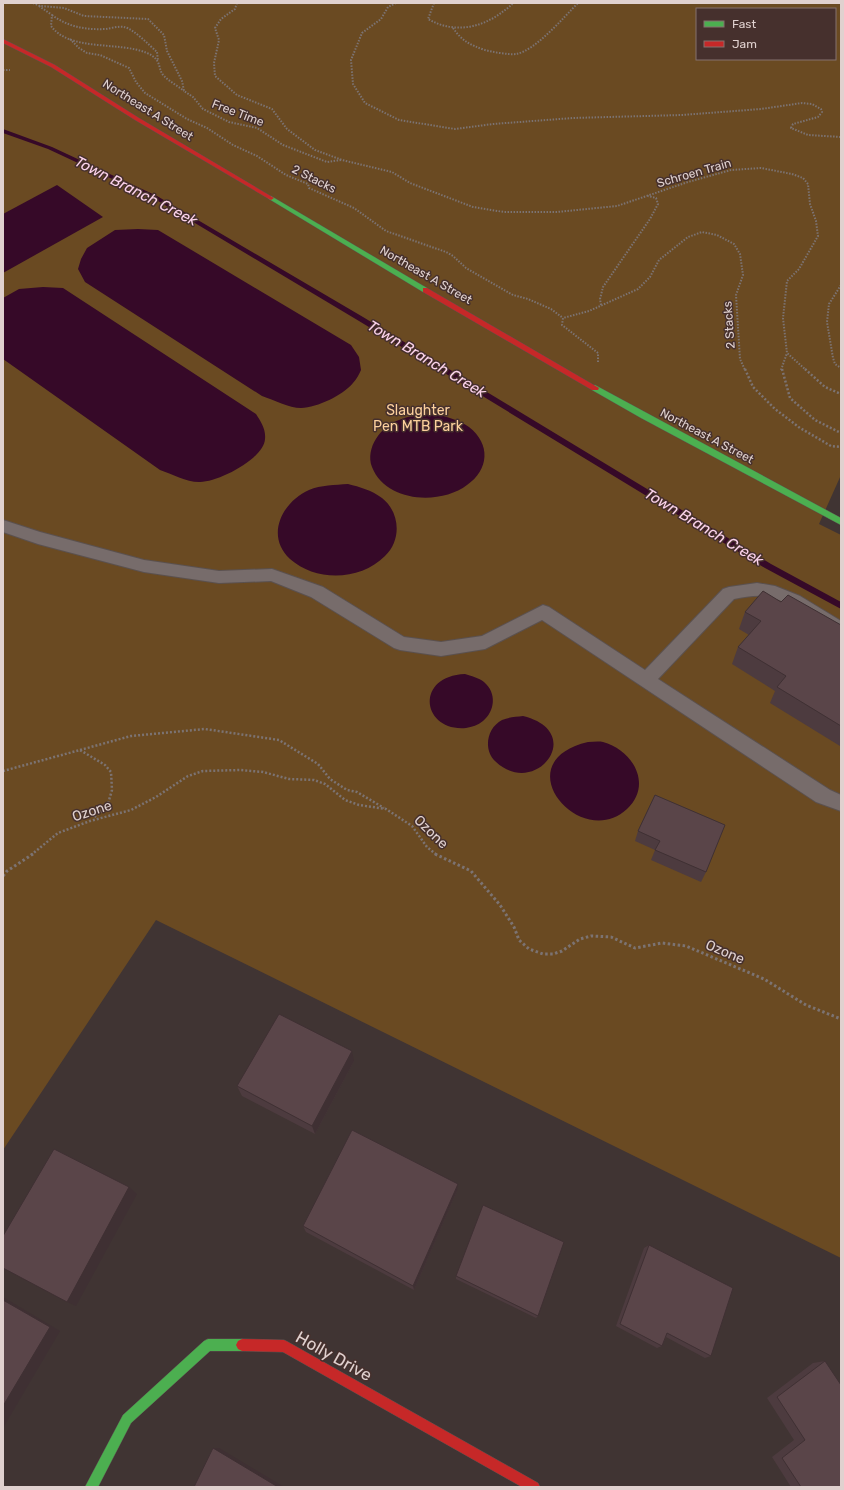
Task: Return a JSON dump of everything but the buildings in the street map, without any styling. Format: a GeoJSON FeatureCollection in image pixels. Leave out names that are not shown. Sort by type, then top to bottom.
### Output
{"type":"FeatureCollection","features":[{"type":"Feature","properties":{"kind":"street","name":"Northeast A Street"},"geometry":{"type":"LineString","coordinates":[[3,41],[53,66],[137,118],[416,284],[644,416],[841,522]]}},
{"type":"Feature","properties":{"kind":"street","name":"Holly Drive"},"geometry":{"type":"LineString","coordinates":[[90,1487],[127,1419],[208,1345],[284,1346],[534,1487]]}},
{"type":"Feature","properties":{"kind":"lane"},"geometry":{"type":"LineString","coordinates":[[3,526],[38,538],[144,566],[219,577],[272,575],[317,592],[400,643],[441,649],[485,642],[543,612],[823,796],[841,803]]}},
{"type":"Feature","properties":{"kind":"lane"},"geometry":{"type":"LineString","coordinates":[[646,680],[729,594],[747,590],[767,590],[783,596],[841,630]]}},
{"type":"Feature","properties":{"kind":"path","name":"Free Time"},"geometry":{"type":"LineString","coordinates":[[33,3],[64,8],[84,16],[148,19],[164,35],[167,51],[182,81],[184,91],[193,97],[203,109],[229,122],[257,128],[283,145],[310,156],[327,162],[342,160]]}},
{"type":"Feature","properties":{"kind":"path"},"geometry":{"type":"LineString","coordinates":[[237,3],[235,9],[221,19],[215,28],[219,40],[214,63],[215,76],[237,95],[272,109],[287,128],[315,150],[342,160]]}},
{"type":"Feature","properties":{"kind":"path"},"geometry":{"type":"LineString","coordinates":[[396,3],[388,7],[381,19],[362,33],[351,60],[353,84],[365,103],[399,120],[455,129],[493,124],[573,118],[690,115],[761,109],[802,102],[817,106],[822,112],[818,117],[793,124],[791,128],[807,135],[841,136]]}},
{"type":"Feature","properties":{"kind":"path"},"geometry":{"type":"LineString","coordinates":[[434,3],[428,19],[433,23],[454,28],[481,25],[490,21],[512,6],[513,3]]}},
{"type":"Feature","properties":{"kind":"path"},"geometry":{"type":"LineString","coordinates":[[454,28],[460,38],[469,45],[490,51],[516,54],[534,46],[578,3]]}},
{"type":"Feature","properties":{"kind":"path"},"geometry":{"type":"LineString","coordinates":[[36,4],[62,23],[81,28],[123,27],[129,29],[156,52],[159,58],[158,62]]}},
{"type":"Feature","properties":{"kind":"path"},"geometry":{"type":"LineString","coordinates":[[52,15],[51,27],[56,34],[92,44],[122,46],[152,54],[163,69],[163,75],[184,91]]}},
{"type":"Feature","properties":{"kind":"path","name":"2 Stacks"},"geometry":{"type":"LineString","coordinates":[[70,39],[79,48],[87,53],[100,55],[129,68],[136,82],[145,93],[187,119],[207,128],[234,145],[257,156],[286,175],[308,184],[309,188],[354,208],[386,231],[446,252],[466,268],[513,295],[528,299],[551,310],[563,318]]}},
{"type":"Feature","properties":{"kind":"path","name":"Schroen Train"},"geometry":{"type":"LineString","coordinates":[[342,160],[392,172],[410,183],[473,207],[504,212],[557,212],[617,206],[688,182],[731,170],[760,168],[792,174],[803,178],[808,184],[810,204],[816,222],[818,236],[799,269],[787,281],[784,318],[787,353]]}},
{"type":"Feature","properties":{"kind":"path"},"geometry":{"type":"LineString","coordinates":[[601,305],[600,299],[603,287],[650,219],[658,204],[656,198],[647,195]]}},
{"type":"Feature","properties":{"kind":"path","name":"2 Stacks"},"geometry":{"type":"LineString","coordinates":[[563,318],[589,311],[638,289],[650,277],[659,260],[688,237],[702,232],[717,235],[734,244],[740,254],[743,275],[736,295],[740,359],[753,387],[775,409],[800,428],[831,446],[841,447]]}},
{"type":"Feature","properties":{"kind":"path"},"geometry":{"type":"LineString","coordinates":[[841,285],[829,304],[827,322],[833,358],[835,364],[841,368]]}},
{"type":"Feature","properties":{"kind":"path","name":"2 Stacks"},"geometry":{"type":"LineString","coordinates":[[563,318],[562,325],[598,353],[598,388]]}},
{"type":"Feature","properties":{"kind":"path"},"geometry":{"type":"LineString","coordinates":[[841,394],[825,388],[814,376],[787,353],[781,371],[790,398],[815,420],[841,433]]}},
{"type":"Feature","properties":{"kind":"path"},"geometry":{"type":"LineString","coordinates":[[3,771],[131,736],[205,729],[279,740],[318,764],[330,779],[347,790],[357,792],[386,809]]}},
{"type":"Feature","properties":{"kind":"path"},"geometry":{"type":"LineString","coordinates":[[80,750],[105,765],[111,772],[112,790],[107,807],[90,821]]}},
{"type":"Feature","properties":{"kind":"path","name":"Ozone"},"geometry":{"type":"LineString","coordinates":[[3,876],[58,833],[90,821],[131,810],[156,797],[188,776],[203,771],[240,770],[264,772],[289,779],[314,780],[325,784],[345,800],[359,805],[386,809],[412,826],[427,847],[438,856],[472,872],[500,905],[514,927],[519,940],[529,949],[543,954],[553,954],[562,951],[580,939],[591,936],[611,937],[635,948],[662,943],[686,946],[764,979],[806,1005],[841,1019]]}},
{"type":"Feature","properties":{"kind":"green space","name":"Slaughter Pen MTB Park"},"geometry":{"type":"Polygon","coordinates":[[[3,3],[841,3],[841,475],[819,524],[841,535],[841,1258],[156,920],[3,1150],[3,3]]]}},
{"type":"Feature","properties":{"kind":"shaded area"},"geometry":{"type":"Polygon","coordinates":[[[57,185],[103,217],[3,273],[3,214],[57,185]]]}},
{"type":"Feature","properties":{"kind":"shaded area"},"geometry":{"type":"Polygon","coordinates":[[[115,230],[158,230],[351,345],[359,357],[361,370],[356,380],[343,392],[315,406],[301,408],[282,404],[262,396],[85,282],[78,269],[87,248],[115,230]]]}},
{"type":"Feature","properties":{"kind":"shaded area"},"geometry":{"type":"Polygon","coordinates":[[[43,287],[63,288],[256,414],[265,432],[263,447],[248,462],[217,479],[194,482],[184,479],[160,470],[3,359],[3,298],[19,289],[43,287]]]}},
{"type":"Feature","properties":{"kind":"shaded area"},"geometry":{"type":"Polygon","coordinates":[[[435,414],[461,422],[476,434],[484,449],[483,465],[480,472],[467,485],[443,496],[429,498],[415,497],[401,494],[389,488],[379,479],[370,460],[373,445],[376,439],[386,427],[399,420],[412,416],[435,414]]]}},
{"type":"Feature","properties":{"kind":"shaded area"},"geometry":{"type":"Polygon","coordinates":[[[348,484],[378,495],[388,504],[397,526],[394,542],[385,556],[375,564],[363,570],[338,576],[312,572],[290,559],[283,550],[279,540],[278,530],[280,520],[291,503],[299,495],[314,488],[348,484]]]}},
{"type":"Feature","properties":{"kind":"shaded area"},"geometry":{"type":"Polygon","coordinates":[[[465,674],[480,679],[488,686],[493,697],[492,707],[487,717],[477,725],[466,728],[451,727],[440,722],[433,713],[430,703],[431,693],[437,684],[449,677],[465,674]]]}},
{"type":"Feature","properties":{"kind":"shaded area"},"geometry":{"type":"Polygon","coordinates":[[[523,716],[542,724],[552,735],[553,748],[548,759],[539,768],[525,773],[510,771],[495,761],[491,756],[488,745],[490,733],[497,724],[505,719],[523,716]]]}},
{"type":"Feature","properties":{"kind":"shaded area"},"geometry":{"type":"Polygon","coordinates":[[[588,742],[603,742],[614,746],[623,752],[631,760],[639,779],[635,800],[627,809],[609,819],[590,819],[572,812],[558,799],[551,783],[552,767],[563,752],[588,742]]]}},
{"type":"Feature","properties":{"kind":"waterway","name":"Town Branch Creek"},"geometry":{"type":"LineString","coordinates":[[3,131],[50,148],[155,197],[361,319],[768,566],[841,606]]}},
{"type":"Feature","properties":{"kind":"traffic: fast"},"geometry":{"type":"LineString","coordinates":[[271,198],[425,290]]}},
{"type":"Feature","properties":{"kind":"traffic: fast"},"geometry":{"type":"LineString","coordinates":[[595,388],[841,522]]}},
{"type":"Feature","properties":{"kind":"traffic: fast"},"geometry":{"type":"LineString","coordinates":[[91,1487],[127,1419],[208,1345],[242,1345]]}},
{"type":"Feature","properties":{"kind":"traffic: jam"},"geometry":{"type":"LineString","coordinates":[[3,41],[53,66],[137,119],[271,198]]}},
{"type":"Feature","properties":{"kind":"traffic: jam"},"geometry":{"type":"LineString","coordinates":[[425,290],[595,388]]}},
{"type":"Feature","properties":{"kind":"traffic: jam"},"geometry":{"type":"LineString","coordinates":[[242,1345],[284,1346],[534,1487]]}}]}
